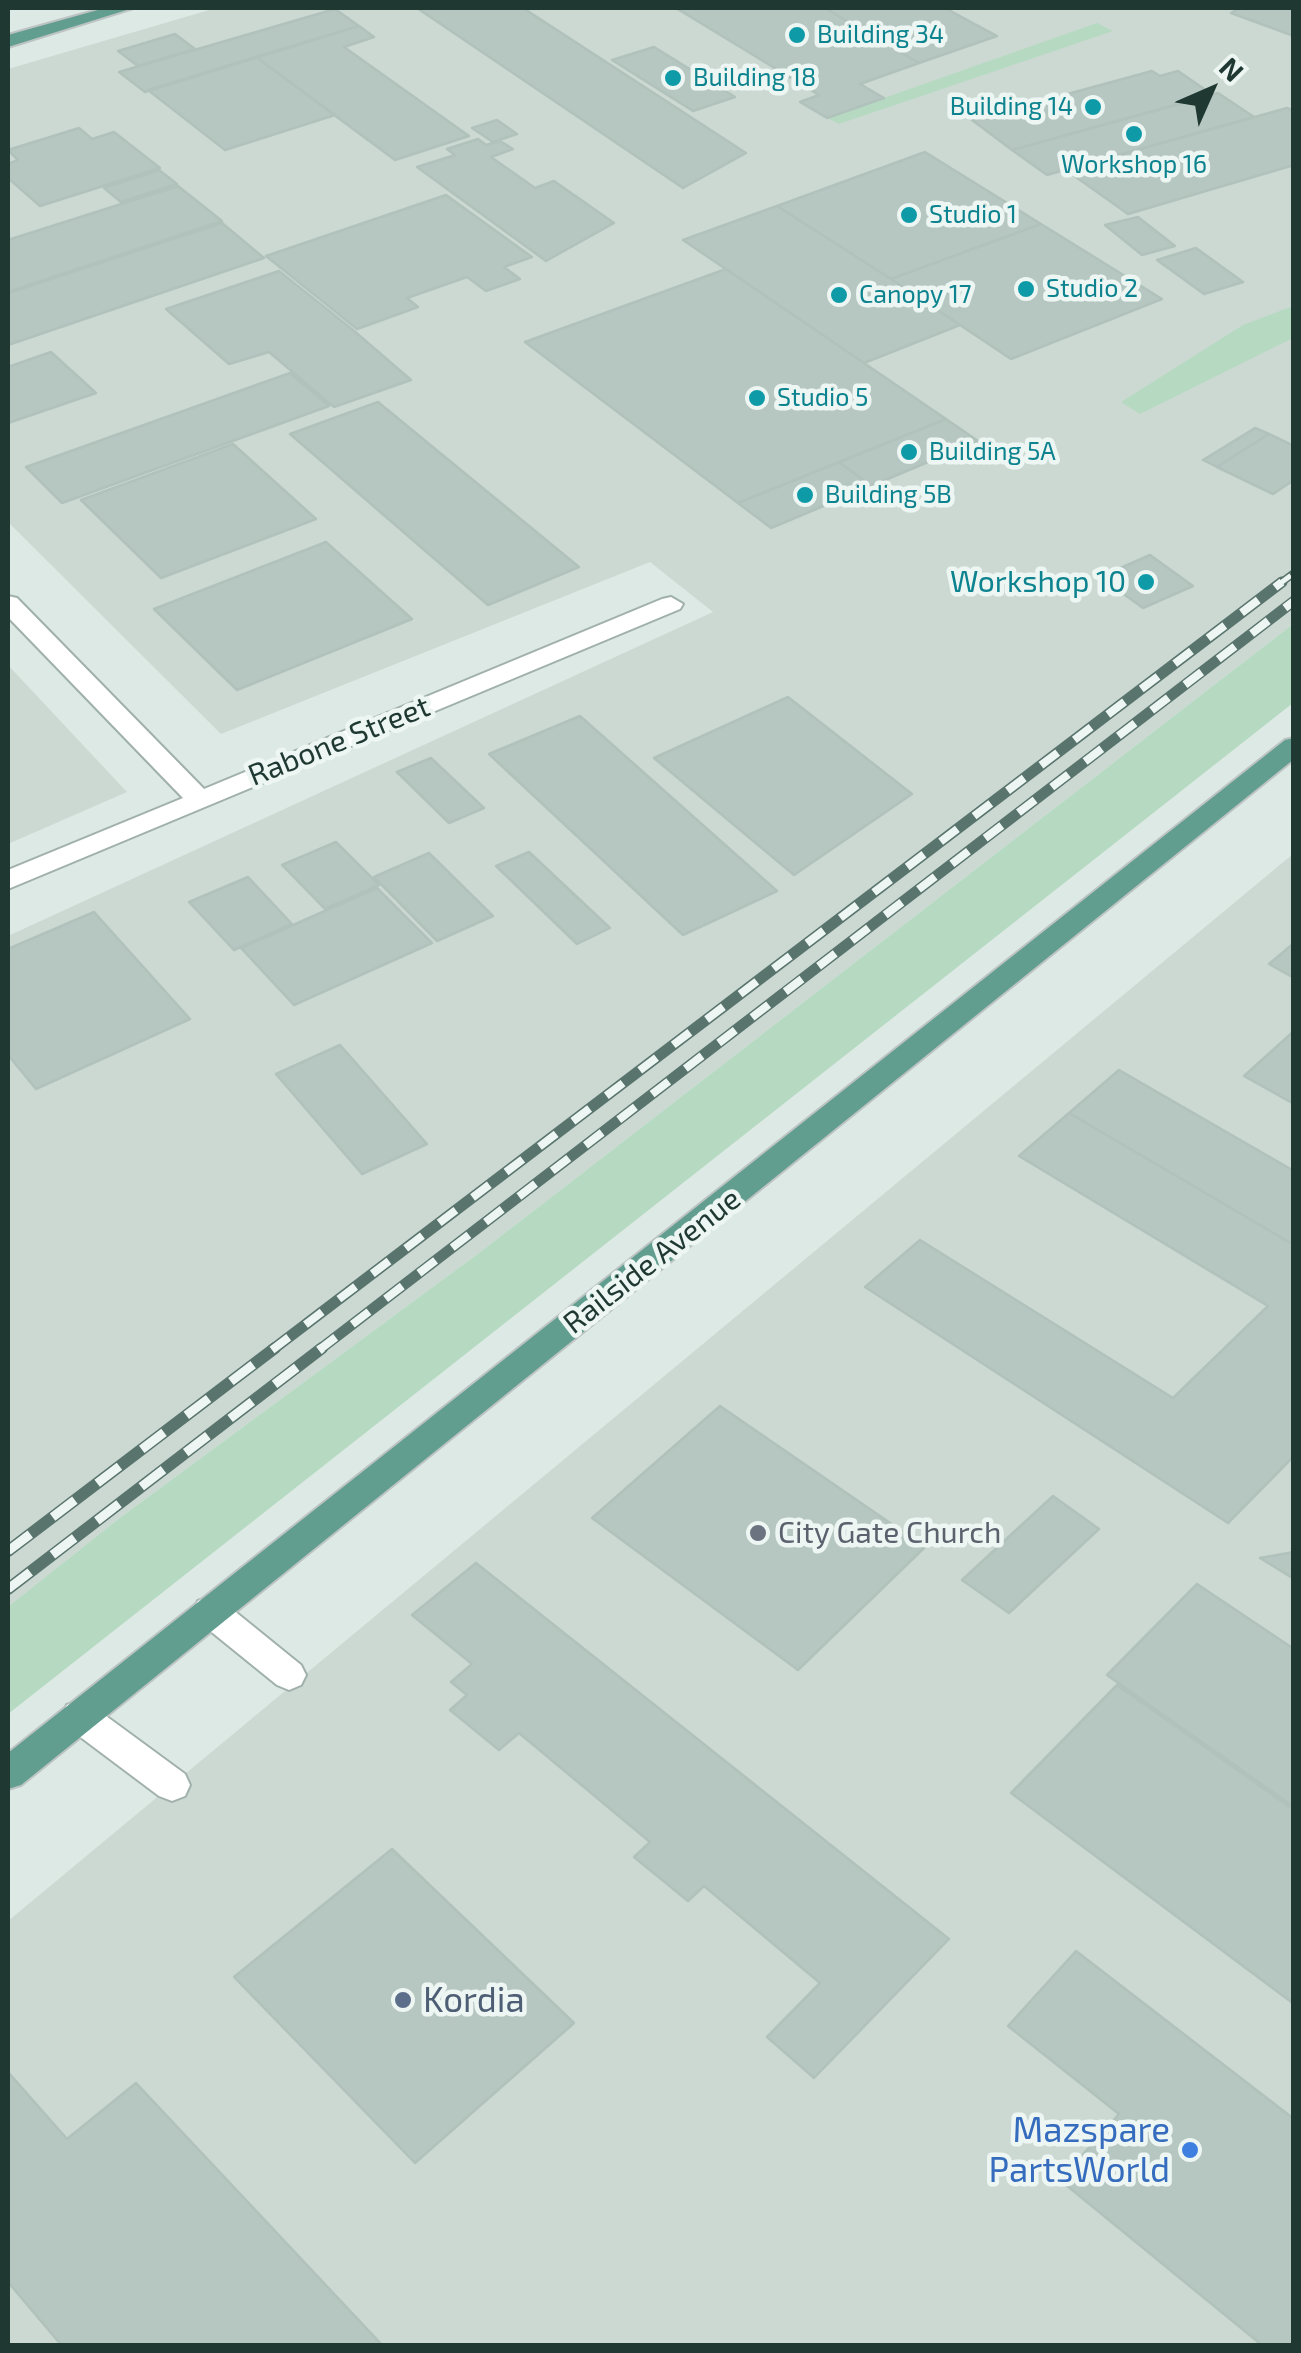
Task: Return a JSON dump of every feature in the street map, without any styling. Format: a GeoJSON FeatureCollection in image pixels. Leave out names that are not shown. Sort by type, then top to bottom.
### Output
{"type":"FeatureCollection","features":[{"type":"Feature","properties":{"kind":"main road"},"geometry":{"type":"LineString","coordinates":[[8,41],[124,8]]}},
{"type":"Feature","properties":{"kind":"main road","name":"Railside Avenue"},"geometry":{"type":"LineString","coordinates":[[8,1774],[1294,746]]}},
{"type":"Feature","properties":{"kind":"street"},"geometry":{"type":"LineString","coordinates":[[8,603],[199,799]]}},
{"type":"Feature","properties":{"kind":"street","name":"Rabone Street"},"geometry":{"type":"LineString","coordinates":[[8,880],[670,604]]}},
{"type":"Feature","properties":{"kind":"street"},"geometry":{"type":"LineString","coordinates":[[210,1611],[289,1675]]}},
{"type":"Feature","properties":{"kind":"street"},"geometry":{"type":"LineString","coordinates":[[79,1716],[172,1785]]}},
{"type":"Feature","properties":{"kind":"shaded area"},"geometry":{"type":"Polygon","coordinates":[[[216,8],[1293,8],[1293,624],[479,1253],[121,1517],[8,1608],[8,936],[713,612],[650,562],[221,734],[8,522],[8,69],[216,8]]]}},
{"type":"Feature","properties":{"kind":"shaded area"},"geometry":{"type":"Polygon","coordinates":[[[8,665],[127,792],[8,844],[8,665]]]}},
{"type":"Feature","properties":{"kind":"shaded area"},"geometry":{"type":"Polygon","coordinates":[[[1293,854],[1293,2345],[8,2345],[8,1921],[1293,854]]]}},
{"type":"Feature","properties":{"kind":"green space"},"geometry":{"type":"Polygon","coordinates":[[[1097,23],[1113,31],[839,124],[827,118],[1097,23]]]}},
{"type":"Feature","properties":{"kind":"green space"},"geometry":{"type":"Polygon","coordinates":[[[1293,306],[1293,338],[1140,414],[1121,402],[1243,325],[1293,306]]]}},
{"type":"Feature","properties":{"kind":"green space"},"geometry":{"type":"Polygon","coordinates":[[[1293,624],[1293,703],[8,1714],[8,1607],[121,1517],[479,1253],[1293,624]]]}},
{"type":"Feature","properties":{"kind":"building"},"geometry":{"type":"Polygon","coordinates":[[[417,8],[523,8],[746,153],[683,188],[417,8]]]}},
{"type":"Feature","properties":{"kind":"building","name":"Building 34"},"geometry":{"type":"Polygon","coordinates":[[[676,8],[825,8],[919,63],[860,84],[884,98],[827,118],[800,102],[819,95],[676,8]]]}},
{"type":"Feature","properties":{"kind":"building"},"geometry":{"type":"Polygon","coordinates":[[[825,8],[945,8],[997,36],[919,63],[825,8]]]}},
{"type":"Feature","properties":{"kind":"building"},"geometry":{"type":"Polygon","coordinates":[[[1240,8],[1294,8],[1294,36],[1231,13],[1240,8]]]}},
{"type":"Feature","properties":{"kind":"building"},"geometry":{"type":"Polygon","coordinates":[[[335,9],[359,26],[145,92],[119,72],[335,9]]]}},
{"type":"Feature","properties":{"kind":"building"},"geometry":{"type":"Polygon","coordinates":[[[359,26],[374,37],[344,47],[469,136],[395,160],[256,57],[359,26]]]}},
{"type":"Feature","properties":{"kind":"building"},"geometry":{"type":"Polygon","coordinates":[[[175,34],[195,49],[138,66],[118,51],[175,34]]]}},
{"type":"Feature","properties":{"kind":"building","name":"Building 18"},"geometry":{"type":"Polygon","coordinates":[[[654,47],[735,97],[693,111],[612,60],[654,47]]]}},
{"type":"Feature","properties":{"kind":"building"},"geometry":{"type":"Polygon","coordinates":[[[256,57],[335,115],[225,150],[148,90],[256,57]]]}},
{"type":"Feature","properties":{"kind":"building","name":"Building 14"},"geometry":{"type":"Polygon","coordinates":[[[1152,71],[1160,76],[1178,71],[1213,95],[1012,150],[972,120],[1152,71]]]}},
{"type":"Feature","properties":{"kind":"building","name":"Workshop 16"},"geometry":{"type":"Polygon","coordinates":[[[1218,93],[1254,117],[1047,175],[1012,150],[1218,93]]]}},
{"type":"Feature","properties":{"kind":"building"},"geometry":{"type":"Polygon","coordinates":[[[1287,108],[1294,111],[1294,165],[1128,214],[1066,170],[1287,108]]]}},
{"type":"Feature","properties":{"kind":"building"},"geometry":{"type":"Polygon","coordinates":[[[497,120],[517,134],[493,142],[472,128],[497,120]]]}},
{"type":"Feature","properties":{"kind":"building"},"geometry":{"type":"Polygon","coordinates":[[[79,128],[92,139],[114,132],[160,168],[40,206],[8,178],[8,164],[18,160],[8,150],[79,128]]]}},
{"type":"Feature","properties":{"kind":"building"},"geometry":{"type":"Polygon","coordinates":[[[478,139],[486,145],[500,141],[513,149],[491,157],[535,188],[554,181],[614,223],[546,261],[417,167],[455,155],[447,149],[478,139]]]}},
{"type":"Feature","properties":{"kind":"building","name":"Studio 1"},"geometry":{"type":"Polygon","coordinates":[[[925,152],[1041,224],[891,279],[777,206],[925,152]]]}},
{"type":"Feature","properties":{"kind":"building"},"geometry":{"type":"Polygon","coordinates":[[[159,170],[177,184],[121,202],[104,188],[159,170]]]}},
{"type":"Feature","properties":{"kind":"building"},"geometry":{"type":"Polygon","coordinates":[[[178,186],[222,221],[8,292],[8,240],[178,186]]]}},
{"type":"Feature","properties":{"kind":"building"},"geometry":{"type":"Polygon","coordinates":[[[446,195],[532,257],[504,267],[520,279],[486,291],[467,277],[407,298],[418,307],[357,329],[266,256],[446,195]]]}},
{"type":"Feature","properties":{"kind":"building","name":"Canopy 17"},"geometry":{"type":"Polygon","coordinates":[[[777,206],[960,325],[864,363],[683,240],[777,206]]]}},
{"type":"Feature","properties":{"kind":"building"},"geometry":{"type":"Polygon","coordinates":[[[1138,217],[1175,246],[1142,255],[1105,225],[1138,217]]]}},
{"type":"Feature","properties":{"kind":"building"},"geometry":{"type":"Polygon","coordinates":[[[222,223],[264,258],[8,345],[8,293],[222,223]]]}},
{"type":"Feature","properties":{"kind":"building","name":"Studio 2"},"geometry":{"type":"Polygon","coordinates":[[[1041,224],[1162,299],[1011,359],[891,279],[1041,224]]]}},
{"type":"Feature","properties":{"kind":"building"},"geometry":{"type":"Polygon","coordinates":[[[1196,248],[1243,282],[1204,294],[1157,260],[1196,248]]]}},
{"type":"Feature","properties":{"kind":"building","name":"Studio 5"},"geometry":{"type":"Polygon","coordinates":[[[726,269],[946,419],[738,503],[525,342],[726,269]]]}},
{"type":"Feature","properties":{"kind":"building"},"geometry":{"type":"Polygon","coordinates":[[[279,271],[411,380],[334,407],[269,352],[229,364],[166,309],[279,271]]]}},
{"type":"Feature","properties":{"kind":"building"},"geometry":{"type":"Polygon","coordinates":[[[51,352],[96,393],[8,423],[8,367],[51,352]]]}},
{"type":"Feature","properties":{"kind":"building"},"geometry":{"type":"Polygon","coordinates":[[[290,373],[329,406],[62,503],[26,467],[290,373]]]}},
{"type":"Feature","properties":{"kind":"building"},"geometry":{"type":"Polygon","coordinates":[[[378,402],[579,567],[488,605],[290,434],[378,402]]]}},
{"type":"Feature","properties":{"kind":"building","name":"Building 5A"},"geometry":{"type":"Polygon","coordinates":[[[946,419],[978,441],[871,486],[839,462],[946,419]]]}},
{"type":"Feature","properties":{"kind":"building"},"geometry":{"type":"Polygon","coordinates":[[[1255,428],[1269,434],[1217,467],[1203,460],[1255,428]]]}},
{"type":"Feature","properties":{"kind":"building"},"geometry":{"type":"Polygon","coordinates":[[[1269,434],[1294,446],[1294,480],[1273,494],[1217,467],[1269,434]]]}},
{"type":"Feature","properties":{"kind":"building"},"geometry":{"type":"Polygon","coordinates":[[[233,444],[316,519],[161,578],[81,500],[233,444]]]}},
{"type":"Feature","properties":{"kind":"building","name":"Building 5B"},"geometry":{"type":"Polygon","coordinates":[[[839,462],[871,486],[771,528],[738,503],[839,462]]]}},
{"type":"Feature","properties":{"kind":"building"},"geometry":{"type":"Polygon","coordinates":[[[326,542],[412,619],[237,690],[154,609],[326,542]]]}},
{"type":"Feature","properties":{"kind":"building","name":"Workshop 10"},"geometry":{"type":"Polygon","coordinates":[[[1150,555],[1193,586],[1143,608],[1100,577],[1150,555]]]}},
{"type":"Feature","properties":{"kind":"building"},"geometry":{"type":"Polygon","coordinates":[[[788,697],[912,794],[794,875],[654,758],[788,697]]]}},
{"type":"Feature","properties":{"kind":"building"},"geometry":{"type":"Polygon","coordinates":[[[580,716],[777,891],[683,935],[489,754],[580,716]]]}},
{"type":"Feature","properties":{"kind":"building"},"geometry":{"type":"Polygon","coordinates":[[[431,758],[484,808],[449,823],[397,772],[431,758]]]}},
{"type":"Feature","properties":{"kind":"building"},"geometry":{"type":"Polygon","coordinates":[[[336,842],[379,885],[325,909],[282,865],[336,842]]]}},
{"type":"Feature","properties":{"kind":"building"},"geometry":{"type":"Polygon","coordinates":[[[529,852],[610,928],[577,944],[496,866],[529,852]]]}},
{"type":"Feature","properties":{"kind":"building"},"geometry":{"type":"Polygon","coordinates":[[[429,853],[493,916],[437,941],[374,877],[429,853]]]}},
{"type":"Feature","properties":{"kind":"building"},"geometry":{"type":"Polygon","coordinates":[[[248,877],[292,924],[234,950],[189,902],[248,877]]]}},
{"type":"Feature","properties":{"kind":"building"},"geometry":{"type":"Polygon","coordinates":[[[377,888],[432,943],[294,1005],[241,948],[377,888]]]}},
{"type":"Feature","properties":{"kind":"building"},"geometry":{"type":"Polygon","coordinates":[[[94,912],[190,1019],[36,1089],[8,1055],[8,949],[94,912]]]}},
{"type":"Feature","properties":{"kind":"building"},"geometry":{"type":"Polygon","coordinates":[[[1294,943],[1294,978],[1269,964],[1294,943]]]}},
{"type":"Feature","properties":{"kind":"building"},"geometry":{"type":"Polygon","coordinates":[[[1294,1031],[1294,1104],[1244,1076],[1294,1031]]]}},
{"type":"Feature","properties":{"kind":"building"},"geometry":{"type":"Polygon","coordinates":[[[340,1045],[427,1144],[362,1174],[276,1074],[340,1045]]]}},
{"type":"Feature","properties":{"kind":"building"},"geometry":{"type":"Polygon","coordinates":[[[1119,1070],[1294,1171],[1294,1245],[1069,1113],[1119,1070]]]}},
{"type":"Feature","properties":{"kind":"building"},"geometry":{"type":"Polygon","coordinates":[[[1069,1113],[1294,1245],[1294,1456],[1228,1523],[865,1287],[920,1240],[1173,1398],[1268,1306],[1019,1156],[1069,1113]]]}},
{"type":"Feature","properties":{"kind":"building","name":"City Gate Church"},"geometry":{"type":"Polygon","coordinates":[[[720,1406],[925,1547],[798,1670],[592,1518],[720,1406]]]}},
{"type":"Feature","properties":{"kind":"building"},"geometry":{"type":"Polygon","coordinates":[[[1053,1496],[1099,1529],[1009,1613],[962,1580],[1053,1496]]]}},
{"type":"Feature","properties":{"kind":"building"},"geometry":{"type":"Polygon","coordinates":[[[1294,1552],[1294,1579],[1260,1558],[1294,1552]]]}},
{"type":"Feature","properties":{"kind":"building"},"geometry":{"type":"Polygon","coordinates":[[[476,1563],[949,1939],[814,2078],[767,2037],[820,1983],[704,1886],[688,1901],[634,1857],[650,1842],[519,1733],[499,1750],[450,1710],[467,1695],[451,1682],[472,1664],[412,1615],[476,1563]]]}},
{"type":"Feature","properties":{"kind":"building"},"geometry":{"type":"Polygon","coordinates":[[[1197,1584],[1294,1649],[1294,1807],[1107,1675],[1197,1584]]]}},
{"type":"Feature","properties":{"kind":"building"},"geometry":{"type":"Polygon","coordinates":[[[1117,1685],[1294,1810],[1294,2004],[1011,1793],[1117,1685]]]}},
{"type":"Feature","properties":{"kind":"building","name":"Kordia"},"geometry":{"type":"Polygon","coordinates":[[[392,1849],[574,2023],[415,2163],[234,1977],[392,1849]]]}},
{"type":"Feature","properties":{"kind":"building","name":"Mazspare PartsWorld"},"geometry":{"type":"Polygon","coordinates":[[[1076,1951],[1294,2119],[1294,2346],[1263,2346],[1060,2180],[1119,2114],[1008,2026],[1076,1951]]]}},
{"type":"Feature","properties":{"kind":"building"},"geometry":{"type":"Polygon","coordinates":[[[8,2072],[67,2139],[136,2083],[383,2346],[62,2346],[8,2282],[8,2072]]]}},
{"type":"Feature","properties":{"kind":"railway"},"geometry":{"type":"LineString","coordinates":[[1282,582],[1294,573]]}},
{"type":"Feature","properties":{"kind":"railway"},"geometry":{"type":"LineString","coordinates":[[272,1350],[1282,582]]}},
{"type":"Feature","properties":{"kind":"railway"},"geometry":{"type":"LineString","coordinates":[[1278,585],[1282,582]]}},
{"type":"Feature","properties":{"kind":"railway"},"geometry":{"type":"LineString","coordinates":[[319,1350],[1294,601]]}},
{"type":"Feature","properties":{"kind":"railway"},"geometry":{"type":"LineString","coordinates":[[8,1551],[275,1348]]}},
{"type":"Feature","properties":{"kind":"railway"},"geometry":{"type":"LineString","coordinates":[[8,1589],[322,1348]]}},
{"type":"Feature","properties":{"kind":"place","name":"Building 34"},"geometry":{"type":"Point","coordinates":[797,35]}},
{"type":"Feature","properties":{"kind":"place","name":"Building 18"},"geometry":{"type":"Point","coordinates":[673,78]}},
{"type":"Feature","properties":{"kind":"place","name":"Building 14"},"geometry":{"type":"Point","coordinates":[1093,107]}},
{"type":"Feature","properties":{"kind":"place","name":"Workshop 16"},"geometry":{"type":"Point","coordinates":[1134,134]}},
{"type":"Feature","properties":{"kind":"place","name":"Studio 1"},"geometry":{"type":"Point","coordinates":[909,215]}},
{"type":"Feature","properties":{"kind":"place","name":"Studio 2"},"geometry":{"type":"Point","coordinates":[1026,289]}},
{"type":"Feature","properties":{"kind":"place","name":"Canopy 17"},"geometry":{"type":"Point","coordinates":[839,295]}},
{"type":"Feature","properties":{"kind":"place","name":"Studio 5"},"geometry":{"type":"Point","coordinates":[757,398]}},
{"type":"Feature","properties":{"kind":"place","name":"Building 5A"},"geometry":{"type":"Point","coordinates":[909,452]}},
{"type":"Feature","properties":{"kind":"place","name":"Building 5B"},"geometry":{"type":"Point","coordinates":[805,495]}},
{"type":"Feature","properties":{"kind":"place","name":"Workshop 10"},"geometry":{"type":"Point","coordinates":[1146,582]}},
{"type":"Feature","properties":{"kind":"place","name":"City Gate Church"},"geometry":{"type":"Point","coordinates":[758,1533]}},
{"type":"Feature","properties":{"kind":"place","name":"Kordia"},"geometry":{"type":"Point","coordinates":[403,2000]}},
{"type":"Feature","properties":{"kind":"place","name":"Mazspare PartsWorld"},"geometry":{"type":"Point","coordinates":[1190,2150]}}]}
